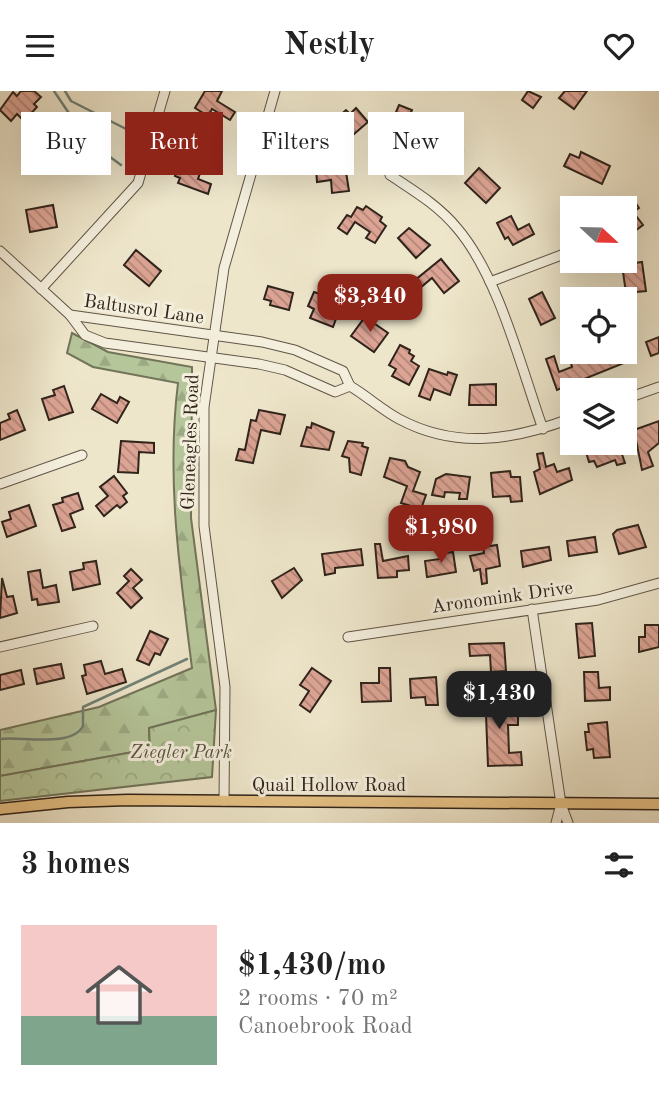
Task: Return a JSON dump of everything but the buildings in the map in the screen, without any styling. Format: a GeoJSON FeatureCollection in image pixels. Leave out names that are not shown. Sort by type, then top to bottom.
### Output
{"type":"FeatureCollection","features":[{"type":"Feature","properties":{"kind":"main road","name":"Quail Hollow Road"},"geometry":{"type":"LineString","coordinates":[[0,809],[68,802],[659,804]]}},
{"type":"Feature","properties":{"kind":"street"},"geometry":{"type":"LineString","coordinates":[[41,289],[138,183],[165,91]]}},
{"type":"Feature","properties":{"kind":"street","name":"Gleneagles Road"},"geometry":{"type":"LineString","coordinates":[[224,801],[225,687],[208,563],[202,479],[204,407],[209,357],[224,268],[275,91]]}},
{"type":"Feature","properties":{"kind":"street"},"geometry":{"type":"LineString","coordinates":[[390,175],[426,198],[455,225],[478,257],[490,282],[543,429]]}},
{"type":"Feature","properties":{"kind":"street","name":"Baltusrol Lane"},"geometry":{"type":"LineString","coordinates":[[0,251],[70,316],[85,335],[105,343],[285,370],[335,392],[350,386]]}},
{"type":"Feature","properties":{"kind":"street"},"geometry":{"type":"LineString","coordinates":[[490,282],[560,256]]}},
{"type":"Feature","properties":{"kind":"street","name":"Baltusrol Lane"},"geometry":{"type":"LineString","coordinates":[[70,316],[295,350],[343,371],[350,386],[399,419],[435,433],[494,440],[560,423]]}},
{"type":"Feature","properties":{"kind":"street"},"geometry":{"type":"LineString","coordinates":[[637,395],[659,387]]}},
{"type":"Feature","properties":{"kind":"street"},"geometry":{"type":"LineString","coordinates":[[0,484],[82,455]]}},
{"type":"Feature","properties":{"kind":"street","name":"Aronomink Drive"},"geometry":{"type":"LineString","coordinates":[[348,637],[598,600],[659,583]]}},
{"type":"Feature","properties":{"kind":"street"},"geometry":{"type":"LineString","coordinates":[[532,609],[561,804],[568,823]]}},
{"type":"Feature","properties":{"kind":"street"},"geometry":{"type":"LineString","coordinates":[[0,647],[93,626]]}},
{"type":"Feature","properties":{"kind":"street"},"geometry":{"type":"LineString","coordinates":[[556,823],[561,804]]}},
{"type":"Feature","properties":{"kind":"green space"},"geometry":{"type":"Polygon","coordinates":[[[72,333],[108,352],[192,367],[191,518],[216,710],[149,728],[150,749],[0,776],[0,730],[99,707],[192,668],[179,561],[174,490],[173,455],[178,383],[93,367],[67,353],[72,333]]]}},
{"type":"Feature","properties":{"kind":"green space","name":"Ziegler Park"},"geometry":{"type":"Polygon","coordinates":[[[216,710],[212,777],[0,801],[0,776],[150,749],[149,728],[216,710]]]}},
{"type":"Feature","properties":{"kind":"waterway"},"geometry":{"type":"LineString","coordinates":[[54,91],[87,140],[121,165]]}},
{"type":"Feature","properties":{"kind":"waterway"},"geometry":{"type":"LineString","coordinates":[[65,91],[71,101],[125,128]]}},
{"type":"Feature","properties":{"kind":"waterway"},"geometry":{"type":"LineString","coordinates":[[0,739],[45,740],[68,737],[83,726],[83,707],[187,659]]}}]}
